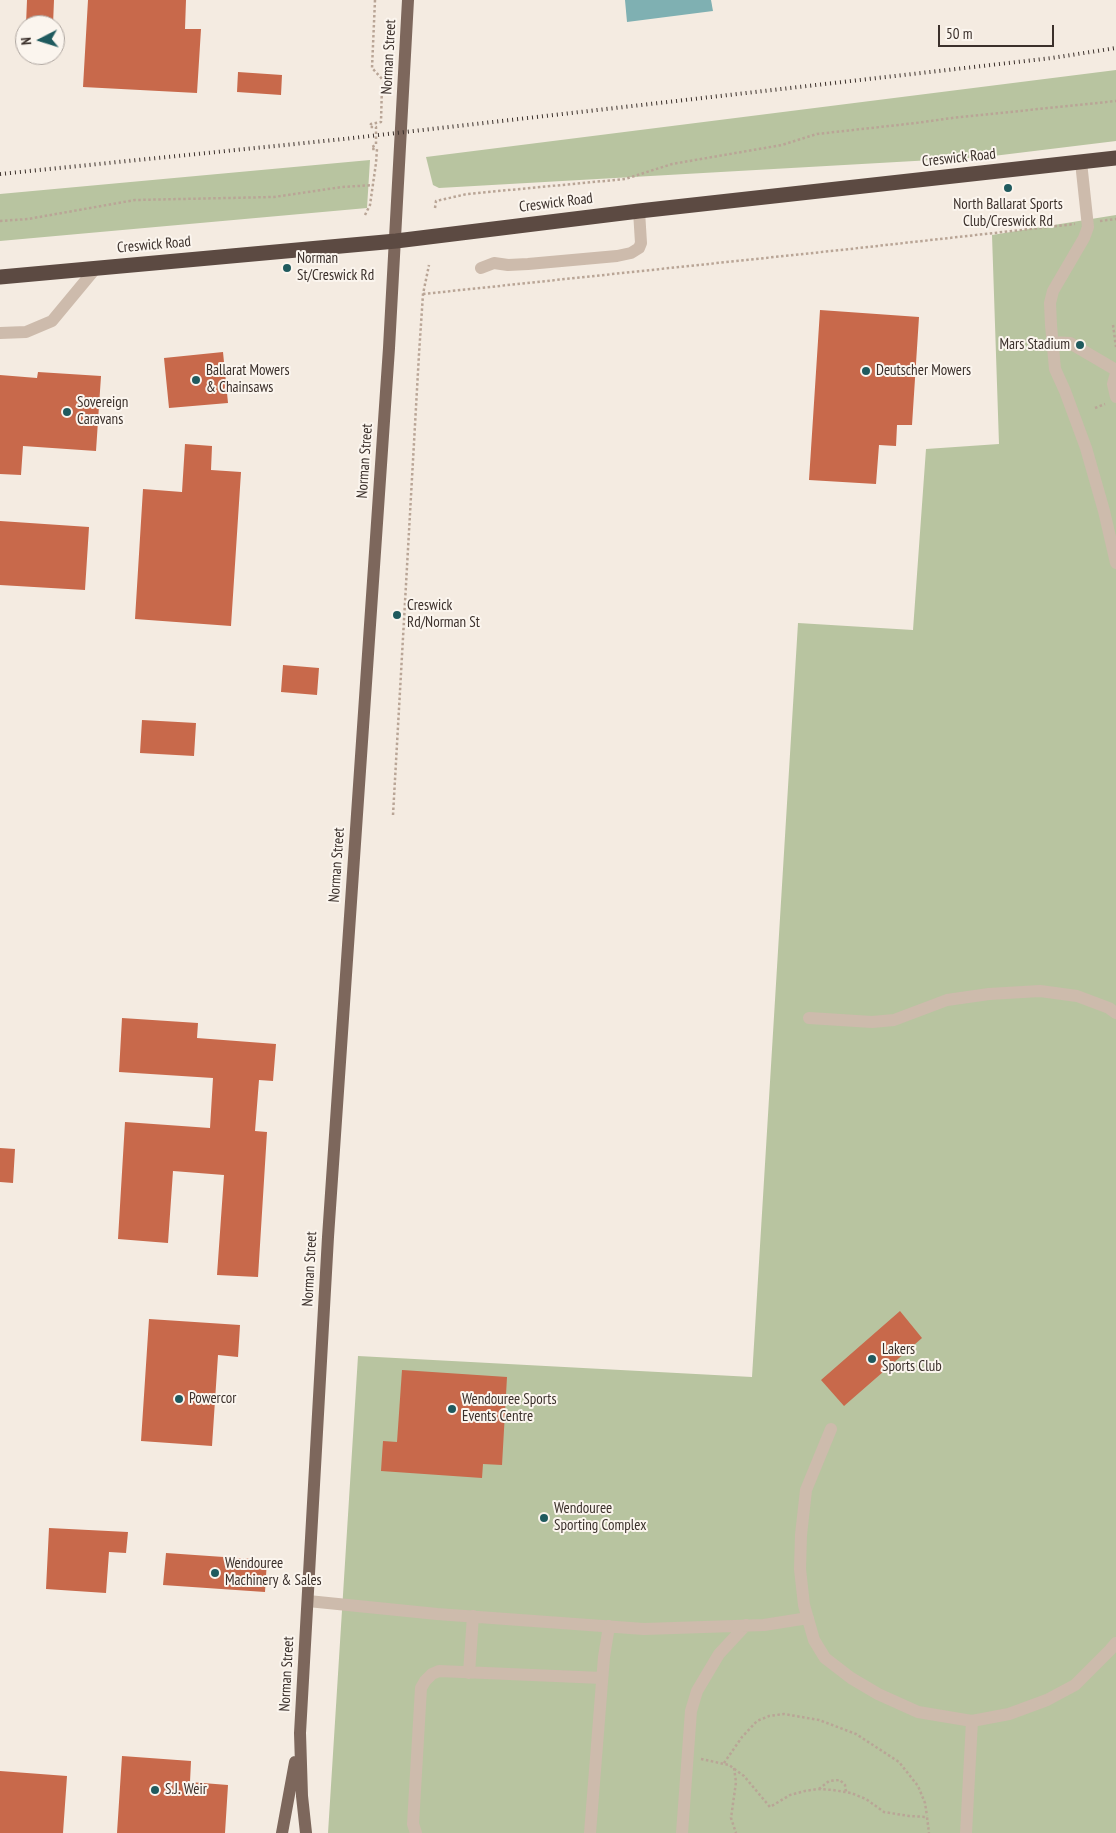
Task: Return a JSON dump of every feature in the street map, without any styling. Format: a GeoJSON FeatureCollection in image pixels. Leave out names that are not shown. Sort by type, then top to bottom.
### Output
{"type":"FeatureCollection","features":[{"type":"Feature","properties":{"kind":"highway","name":"Creswick Road"},"geometry":{"type":"LineString","coordinates":[[0,277],[396,240],[1116,158]]}},
{"type":"Feature","properties":{"kind":"main road","name":"Norman Street"},"geometry":{"type":"LineString","coordinates":[[306,1833],[302,1796],[300,1733],[329,1227],[396,240],[408,0]]}},
{"type":"Feature","properties":{"kind":"main road","name":"Norman Street"},"geometry":{"type":"LineString","coordinates":[[282,1833],[300,1733]]}},
{"type":"Feature","properties":{"kind":"lane"},"geometry":{"type":"LineString","coordinates":[[1081,162],[1088,222],[1085,234],[1067,264],[1052,295],[1050,312],[1052,342],[1056,371],[1086,448],[1116,563]]}},
{"type":"Feature","properties":{"kind":"lane"},"geometry":{"type":"LineString","coordinates":[[481,268],[494,263],[508,265],[528,264],[631,253],[639,248],[641,243],[639,211]]}},
{"type":"Feature","properties":{"kind":"lane"},"geometry":{"type":"LineString","coordinates":[[0,333],[26,332],[52,321],[96,268]]}},
{"type":"Feature","properties":{"kind":"lane"},"geometry":{"type":"LineString","coordinates":[[1052,342],[1070,343],[1116,372],[1113,384],[1116,397]]}},
{"type":"Feature","properties":{"kind":"lane"},"geometry":{"type":"LineString","coordinates":[[809,1018],[872,1022],[894,1020],[947,1000],[989,994],[1040,991],[1077,996],[1109,1008],[1116,1013]]}},
{"type":"Feature","properties":{"kind":"lane"},"geometry":{"type":"LineString","coordinates":[[832,1429],[806,1490],[801,1535],[800,1569],[804,1605],[814,1640],[825,1658],[851,1678],[878,1694],[918,1712],[972,1721],[1009,1714],[1047,1700],[1075,1684],[1116,1643]]}},
{"type":"Feature","properties":{"kind":"lane"},"geometry":{"type":"LineString","coordinates":[[308,1600],[473,1616],[644,1629],[764,1625],[808,1618]]}},
{"type":"Feature","properties":{"kind":"lane"},"geometry":{"type":"LineString","coordinates":[[469,1672],[473,1616]]}},
{"type":"Feature","properties":{"kind":"lane"},"geometry":{"type":"LineString","coordinates":[[590,1833],[602,1678],[609,1626]]}},
{"type":"Feature","properties":{"kind":"lane"},"geometry":{"type":"LineString","coordinates":[[682,1833],[691,1711],[697,1691],[719,1654],[746,1626]]}},
{"type":"Feature","properties":{"kind":"lane"},"geometry":{"type":"LineString","coordinates":[[416,1833],[413,1824],[422,1688],[425,1681],[432,1674],[439,1671],[602,1678]]}},
{"type":"Feature","properties":{"kind":"lane"},"geometry":{"type":"LineString","coordinates":[[966,1833],[972,1721]]}},
{"type":"Feature","properties":{"kind":"path"},"geometry":{"type":"LineString","coordinates":[[375,0],[372,68],[384,81]]}},
{"type":"Feature","properties":{"kind":"path"},"geometry":{"type":"LineString","coordinates":[[365,215],[370,205],[374,185],[377,149],[372,149],[372,146],[376,145],[376,127],[370,127],[370,124],[381,122],[384,81],[393,70]]}},
{"type":"Feature","properties":{"kind":"path"},"geometry":{"type":"LineString","coordinates":[[435,208],[436,201],[467,194],[625,179],[672,164],[782,144],[817,134],[1116,101]]}},
{"type":"Feature","properties":{"kind":"path"},"geometry":{"type":"LineString","coordinates":[[0,221],[28,219],[135,200],[274,197],[342,187],[374,185]]}},
{"type":"Feature","properties":{"kind":"path"},"geometry":{"type":"LineString","coordinates":[[423,294],[1116,219]]}},
{"type":"Feature","properties":{"kind":"path"},"geometry":{"type":"LineString","coordinates":[[393,815],[423,294],[429,264]]}},
{"type":"Feature","properties":{"kind":"path"},"geometry":{"type":"LineString","coordinates":[[1113,325],[1116,346]]}},
{"type":"Feature","properties":{"kind":"path"},"geometry":{"type":"LineString","coordinates":[[724,1763],[742,1737],[757,1721],[770,1716],[784,1714],[819,1720],[856,1734],[899,1762],[918,1786],[925,1803],[929,1833]]}},
{"type":"Feature","properties":{"kind":"path"},"geometry":{"type":"LineString","coordinates":[[687,1757],[724,1763],[734,1768],[744,1776],[770,1807],[790,1795],[805,1790],[818,1789],[846,1792],[866,1799],[884,1812],[909,1816],[927,1816]]}},
{"type":"Feature","properties":{"kind":"path"},"geometry":{"type":"LineString","coordinates":[[734,1768],[736,1782],[731,1818],[736,1833]]}},
{"type":"Feature","properties":{"kind":"path"},"geometry":{"type":"LineString","coordinates":[[818,1789],[829,1781],[840,1780],[846,1792]]}},
{"type":"Feature","properties":{"kind":"green space"},"geometry":{"type":"Polygon","coordinates":[[[1116,70],[1116,141],[985,157],[439,188],[433,185],[426,157],[1116,70]]]}},
{"type":"Feature","properties":{"kind":"green space"},"geometry":{"type":"Polygon","coordinates":[[[370,160],[367,208],[0,241],[0,194],[370,160]]]}},
{"type":"Feature","properties":{"kind":"green space"},"geometry":{"type":"Polygon","coordinates":[[[1116,215],[1116,1833],[328,1833],[358,1356],[752,1377],[798,623],[913,630],[926,449],[999,444],[992,235],[1116,215]]]}},
{"type":"Feature","properties":{"kind":"water"},"geometry":{"type":"Polygon","coordinates":[[[625,0],[711,0],[713,11],[627,22],[625,0]]]}},
{"type":"Feature","properties":{"kind":"building"},"geometry":{"type":"Polygon","coordinates":[[[27,0],[54,0],[53,15],[26,15],[27,0]]]}},
{"type":"Feature","properties":{"kind":"building"},"geometry":{"type":"Polygon","coordinates":[[[88,0],[186,0],[185,29],[201,29],[197,93],[83,87],[88,0]]]}},
{"type":"Feature","properties":{"kind":"building"},"geometry":{"type":"Polygon","coordinates":[[[238,72],[282,75],[281,95],[237,92],[238,72]]]}},
{"type":"Feature","properties":{"kind":"building","name":"Deutscher Mowers"},"geometry":{"type":"Polygon","coordinates":[[[820,310],[919,317],[912,425],[897,425],[896,446],[879,445],[876,484],[809,480],[820,310]]]}},
{"type":"Feature","properties":{"kind":"building","name":"Ballarat Mowers & Chainsaws"},"geometry":{"type":"Polygon","coordinates":[[[223,352],[228,403],[169,408],[164,358],[223,352]]]}},
{"type":"Feature","properties":{"kind":"building","name":"Sovereign Caravans"},"geometry":{"type":"Polygon","coordinates":[[[38,372],[101,376],[96,451],[23,446],[21,475],[0,474],[0,375],[37,378],[38,372]]]}},
{"type":"Feature","properties":{"kind":"building"},"geometry":{"type":"Polygon","coordinates":[[[185,444],[212,446],[211,470],[241,472],[231,626],[135,619],[143,489],[182,492],[185,444]]]}},
{"type":"Feature","properties":{"kind":"building"},"geometry":{"type":"Polygon","coordinates":[[[0,521],[89,527],[85,590],[0,585],[0,521]]]}},
{"type":"Feature","properties":{"kind":"building"},"geometry":{"type":"Polygon","coordinates":[[[283,665],[319,668],[317,695],[281,692],[283,665]]]}},
{"type":"Feature","properties":{"kind":"building"},"geometry":{"type":"Polygon","coordinates":[[[142,720],[196,723],[194,756],[140,753],[142,720]]]}},
{"type":"Feature","properties":{"kind":"building"},"geometry":{"type":"Polygon","coordinates":[[[122,1018],[198,1023],[197,1038],[276,1044],[273,1081],[259,1080],[255,1131],[267,1132],[258,1277],[217,1275],[224,1175],[173,1171],[168,1243],[118,1239],[125,1122],[210,1128],[213,1078],[119,1072],[122,1018]]]}},
{"type":"Feature","properties":{"kind":"building"},"geometry":{"type":"Polygon","coordinates":[[[0,1148],[15,1149],[13,1183],[0,1182],[0,1148]]]}},
{"type":"Feature","properties":{"kind":"building","name":"Lakers Sports Club"},"geometry":{"type":"Polygon","coordinates":[[[900,1311],[922,1338],[844,1406],[821,1380],[900,1311]]]}},
{"type":"Feature","properties":{"kind":"building","name":"Powercor"},"geometry":{"type":"Polygon","coordinates":[[[149,1319],[240,1325],[238,1357],[218,1355],[212,1446],[141,1441],[149,1319]]]}},
{"type":"Feature","properties":{"kind":"building","name":"Wendouree Sports Events Centre"},"geometry":{"type":"Polygon","coordinates":[[[402,1370],[507,1377],[502,1465],[483,1464],[482,1478],[381,1471],[383,1441],[397,1442],[402,1370]]]}},
{"type":"Feature","properties":{"kind":"building"},"geometry":{"type":"Polygon","coordinates":[[[49,1528],[128,1532],[126,1553],[109,1552],[106,1593],[46,1589],[49,1528]]]}},
{"type":"Feature","properties":{"kind":"building","name":"Wendouree Machinery & Sales"},"geometry":{"type":"Polygon","coordinates":[[[166,1553],[267,1560],[265,1592],[163,1585],[166,1553]]]}},
{"type":"Feature","properties":{"kind":"building","name":"S.J. Weir"},"geometry":{"type":"Polygon","coordinates":[[[122,1756],[191,1761],[190,1782],[228,1785],[225,1833],[117,1833],[122,1756]]]}},
{"type":"Feature","properties":{"kind":"building"},"geometry":{"type":"Polygon","coordinates":[[[0,1771],[67,1776],[63,1833],[0,1833],[0,1771]]]}},
{"type":"Feature","properties":{"kind":"railway"},"geometry":{"type":"LineString","coordinates":[[0,174],[344,139],[1052,58],[1116,48]]}},
{"type":"Feature","properties":{"kind":"place","name":"North Ballarat Sports Club/Creswick Rd"},"geometry":{"type":"Point","coordinates":[1008,188]}},
{"type":"Feature","properties":{"kind":"place","name":"Norman St/Creswick Rd"},"geometry":{"type":"Point","coordinates":[287,268]}},
{"type":"Feature","properties":{"kind":"place","name":"Mars Stadium"},"geometry":{"type":"Point","coordinates":[1080,345]}},
{"type":"Feature","properties":{"kind":"place","name":"Deutscher Mowers"},"geometry":{"type":"Point","coordinates":[866,371]}},
{"type":"Feature","properties":{"kind":"place","name":"Ballarat Mowers & Chainsaws"},"geometry":{"type":"Point","coordinates":[196,380]}},
{"type":"Feature","properties":{"kind":"place","name":"Sovereign Caravans"},"geometry":{"type":"Point","coordinates":[67,412]}},
{"type":"Feature","properties":{"kind":"place","name":"Creswick Rd/Norman St"},"geometry":{"type":"Point","coordinates":[397,615]}},
{"type":"Feature","properties":{"kind":"place","name":"Lakers Sports Club"},"geometry":{"type":"Point","coordinates":[872,1359]}},
{"type":"Feature","properties":{"kind":"place","name":"Powercor"},"geometry":{"type":"Point","coordinates":[179,1399]}},
{"type":"Feature","properties":{"kind":"place","name":"Wendouree Sports Events Centre"},"geometry":{"type":"Point","coordinates":[452,1409]}},
{"type":"Feature","properties":{"kind":"place","name":"Wendouree Sporting Complex"},"geometry":{"type":"Point","coordinates":[544,1518]}},
{"type":"Feature","properties":{"kind":"place","name":"Wendouree Machinery & Sales"},"geometry":{"type":"Point","coordinates":[215,1573]}},
{"type":"Feature","properties":{"kind":"place","name":"S.J. Weir"},"geometry":{"type":"Point","coordinates":[155,1790]}}]}
